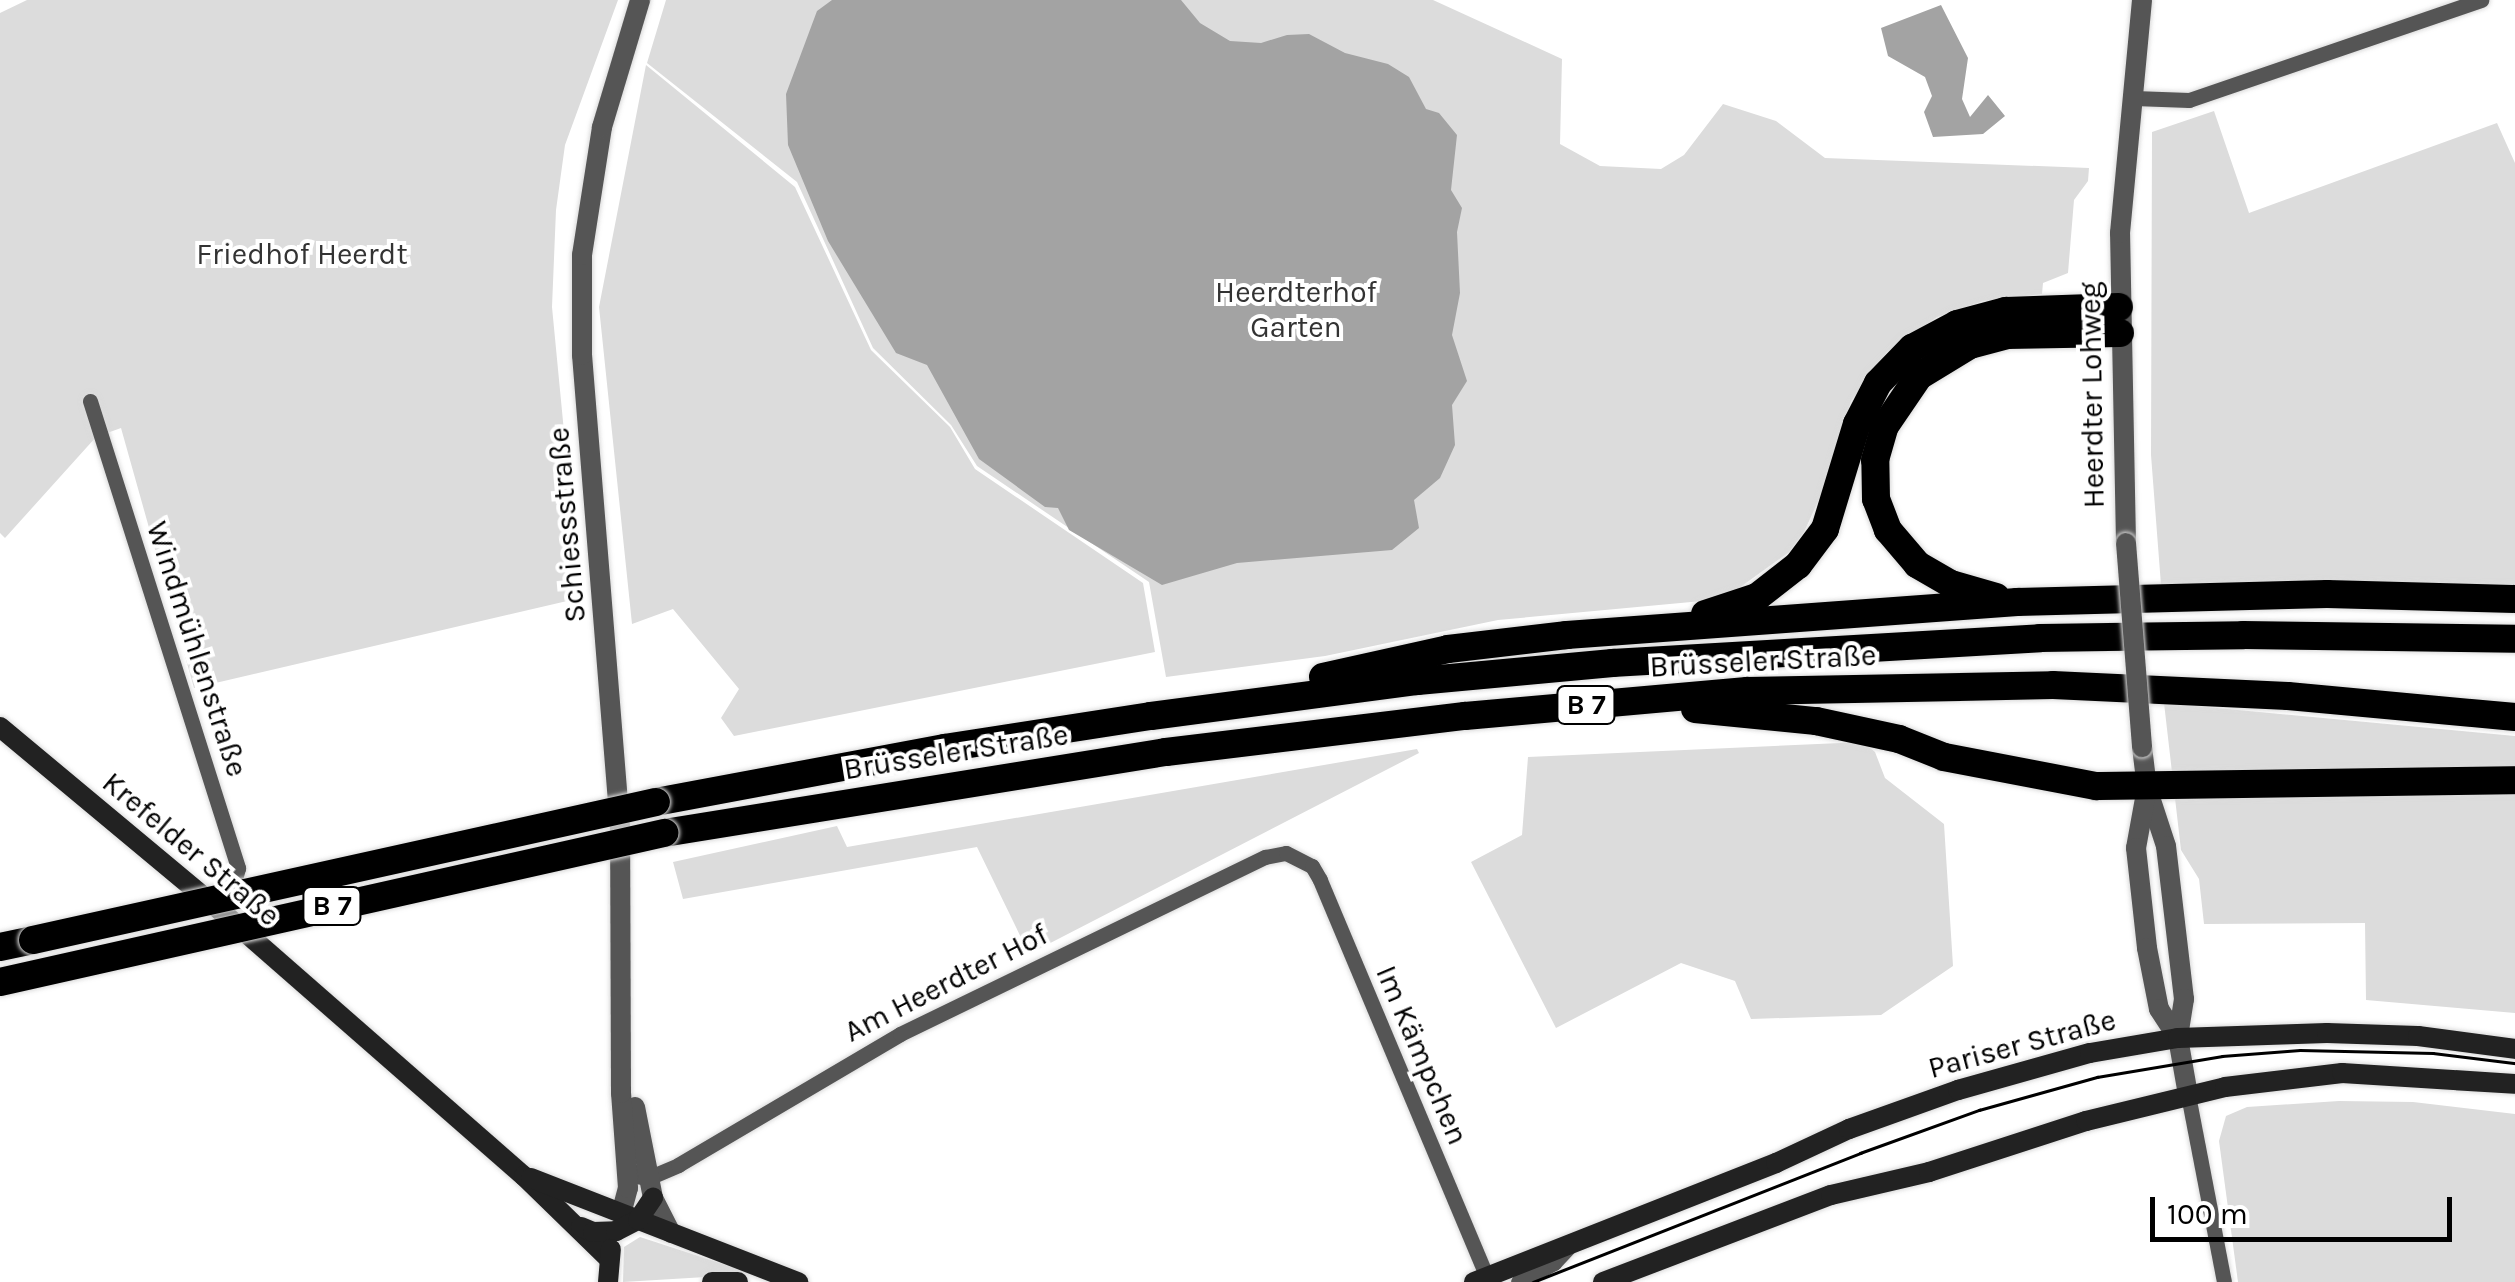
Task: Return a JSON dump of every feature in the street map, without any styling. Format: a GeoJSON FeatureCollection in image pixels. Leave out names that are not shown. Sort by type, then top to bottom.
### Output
{"type":"FeatureCollection","features":[{"type":"Feature","properties":{"kind":"highway"},"geometry":{"type":"LineString","coordinates":[[1641,630],[1758,596],[1798,565],[1824,529],[1857,424],[1878,383],[1912,348],[1958,324],[2006,311],[2120,320]]}},
{"type":"Feature","properties":{"kind":"highway"},"geometry":{"type":"LineString","coordinates":[[2017,602],[1951,584],[1917,564],[1888,530],[1876,500],[1875,460],[1885,426],[1919,376],[1970,346],[2007,335],[2120,320]]}},
{"type":"Feature","properties":{"kind":"highway"},"geometry":{"type":"LineString","coordinates":[[1151,716],[1448,649],[1641,630],[2017,602],[2327,594],[2515,599]]}},
{"type":"Feature","properties":{"kind":"highway","name":"Brüsseler Straße"},"geometry":{"type":"LineString","coordinates":[[0,947],[656,802],[944,748],[1418,681],[1872,646],[2243,634],[2515,642]]}},
{"type":"Feature","properties":{"kind":"highway","name":"Brüsseler Straße"},"geometry":{"type":"LineString","coordinates":[[0,982],[664,834],[1146,755],[1578,706],[1747,691],[2053,686],[2288,696],[2515,717]]}},
{"type":"Feature","properties":{"kind":"highway"},"geometry":{"type":"LineString","coordinates":[[1578,706],[1678,708],[1816,721],[1898,740],[1944,756],[2096,786],[2515,780]]}},
{"type":"Feature","properties":{"kind":"main road","name":"Krefelder Straße"},"geometry":{"type":"LineString","coordinates":[[0,727],[221,911],[524,1176],[608,1258]]}},
{"type":"Feature","properties":{"kind":"main road","name":"Pariser Straße"},"geometry":{"type":"LineString","coordinates":[[1483,1280],[1776,1164],[1837,1134],[1958,1090],[2090,1052],[2178,1038],[2372,1034],[2515,1049]]}},
{"type":"Feature","properties":{"kind":"main road"},"geometry":{"type":"LineString","coordinates":[[1603,1282],[1796,1206],[2188,1095],[2284,1077],[2342,1074],[2515,1084]]}},
{"type":"Feature","properties":{"kind":"main road","name":"Krefelder Straße"},"geometry":{"type":"LineString","coordinates":[[524,1176],[625,1222]]}},
{"type":"Feature","properties":{"kind":"main road"},"geometry":{"type":"LineString","coordinates":[[608,1282],[608,1258],[625,1222],[651,1188]]}},
{"type":"Feature","properties":{"kind":"main road"},"geometry":{"type":"LineString","coordinates":[[579,1226],[593,1232],[625,1222],[671,1233],[798,1282]]}},
{"type":"Feature","properties":{"kind":"main road"},"geometry":{"type":"LineString","coordinates":[[608,1258],[618,1241],[629,1233],[671,1233]]}},
{"type":"Feature","properties":{"kind":"main road"},"geometry":{"type":"LineString","coordinates":[[712,1282],[738,1282]]}},
{"type":"Feature","properties":{"kind":"street","name":"Schiessstraße"},"geometry":{"type":"LineString","coordinates":[[625,1222],[628,1166],[621,1093],[624,1051],[620,827],[584,371],[582,255],[602,127],[640,0]]}},
{"type":"Feature","properties":{"kind":"street","name":"Heerdter Lohweg"},"geometry":{"type":"LineString","coordinates":[[2142,0],[2120,233],[2126,543],[2142,747],[2147,788],[2166,846],[2184,999],[2178,1038],[2188,1095]]}},
{"type":"Feature","properties":{"kind":"street"},"geometry":{"type":"LineString","coordinates":[[2134,98],[2189,100],[2481,0]]}},
{"type":"Feature","properties":{"kind":"street","name":"Windmühlenstraße"},"geometry":{"type":"LineString","coordinates":[[90,401],[238,868],[234,891],[221,911]]}},
{"type":"Feature","properties":{"kind":"street","name":"Heerdter Lohweg"},"geometry":{"type":"LineString","coordinates":[[2147,788],[2136,848],[2146,948],[2160,1009],[2178,1038]]}},
{"type":"Feature","properties":{"kind":"street","name":"Am Heerdter Hof"},"geometry":{"type":"LineString","coordinates":[[651,1188],[900,1034],[1265,857],[1286,853],[1302,859]]}},
{"type":"Feature","properties":{"kind":"street","name":"Im Kämpchen"},"geometry":{"type":"LineString","coordinates":[[1302,859],[1320,880],[1483,1280]]}},
{"type":"Feature","properties":{"kind":"street","name":"Schiessstraße"},"geometry":{"type":"LineString","coordinates":[[624,1051],[651,1188],[671,1233]]}},
{"type":"Feature","properties":{"kind":"street"},"geometry":{"type":"LineString","coordinates":[[2188,1095],[2224,1282]]}},
{"type":"Feature","properties":{"kind":"street"},"geometry":{"type":"LineString","coordinates":[[628,1166],[651,1188]]}},
{"type":"Feature","properties":{"kind":"street","name":"Pariser Straße"},"geometry":{"type":"LineString","coordinates":[[1518,1282],[1554,1263],[1571,1244]]}},
{"type":"Feature","properties":{"kind":"green space","name":"Friedhof Heerdt"},"geometry":{"type":"Polygon","coordinates":[[[27,0],[618,0],[565,145],[556,210],[552,307],[580,598],[194,688],[121,428],[96,437],[5,538],[0,533],[0,13],[27,0]]]}},
{"type":"Feature","properties":{"kind":"green space","name":"Heerdterhof Garten"},"geometry":{"type":"Polygon","coordinates":[[[666,0],[1433,0],[1562,59],[1560,144],[1600,166],[1661,169],[1684,155],[1723,104],[1776,121],[1825,158],[2089,168],[2088,181],[2074,200],[2068,273],[2043,283],[2042,294],[1983,301],[1937,317],[1887,352],[1851,401],[1826,484],[1804,532],[1789,552],[1739,588],[1702,601],[1498,620],[1325,656],[1166,677],[1149,582],[977,466],[951,425],[873,348],[797,182],[647,63],[666,0]]]}},
{"type":"Feature","properties":{"kind":"green space"},"geometry":{"type":"Polygon","coordinates":[[[646,65],[795,187],[871,350],[950,427],[975,469],[1143,583],[1155,652],[734,736],[721,718],[739,689],[673,609],[632,624],[599,307],[646,65]]]}},
{"type":"Feature","properties":{"kind":"green space"},"geometry":{"type":"Polygon","coordinates":[[[2214,111],[2249,213],[2497,123],[2515,163],[2515,584],[2161,585],[2151,455],[2152,132],[2214,111]]]}},
{"type":"Feature","properties":{"kind":"green space"},"geometry":{"type":"Polygon","coordinates":[[[2164,703],[2515,736],[2515,1013],[2366,1000],[2365,923],[2204,924],[2199,879],[2181,850],[2164,703]]]}},
{"type":"Feature","properties":{"kind":"green space"},"geometry":{"type":"Polygon","coordinates":[[[1863,742],[1875,752],[1885,778],[1944,824],[1953,966],[1881,1015],[1751,1019],[1735,981],[1681,963],[1556,1028],[1471,862],[1522,835],[1528,757],[1863,742]]]}},
{"type":"Feature","properties":{"kind":"green space"},"geometry":{"type":"Polygon","coordinates":[[[1417,749],[1419,753],[1029,954],[977,847],[683,899],[673,862],[837,826],[847,847],[1417,749]]]}},
{"type":"Feature","properties":{"kind":"green space"},"geometry":{"type":"Polygon","coordinates":[[[2339,1101],[2413,1102],[2515,1114],[2515,1282],[2238,1282],[2219,1141],[2226,1116],[2247,1107],[2339,1101]]]}},
{"type":"Feature","properties":{"kind":"green space"},"geometry":{"type":"Polygon","coordinates":[[[640,1237],[741,1270],[739,1275],[623,1282],[624,1247],[640,1237]]]}},
{"type":"Feature","properties":{"kind":"shaded area"},"geometry":{"type":"Polygon","coordinates":[[[832,0],[1181,0],[1200,23],[1230,41],[1261,43],[1287,35],[1309,34],[1345,53],[1388,64],[1409,77],[1426,109],[1439,113],[1457,135],[1451,190],[1462,208],[1457,232],[1460,293],[1452,335],[1467,381],[1452,405],[1455,445],[1440,478],[1414,500],[1419,528],[1392,550],[1237,563],[1162,585],[1069,530],[1058,508],[1045,507],[979,459],[927,365],[896,353],[828,241],[788,145],[786,94],[817,11],[832,0]]]}},
{"type":"Feature","properties":{"kind":"shaded area"},"geometry":{"type":"Polygon","coordinates":[[[1941,5],[1968,58],[1962,99],[1970,117],[1988,95],[2005,116],[1983,134],[1933,137],[1924,112],[1932,96],[1925,77],[1888,56],[1881,28],[1941,5]]]}},
{"type":"Feature","properties":{"kind":"tram line"},"geometry":{"type":"LineString","coordinates":[[1533,1282],[1860,1153],[1979,1110],[2097,1077],[2222,1056],[2300,1050],[2433,1053],[2515,1063]]}}]}
